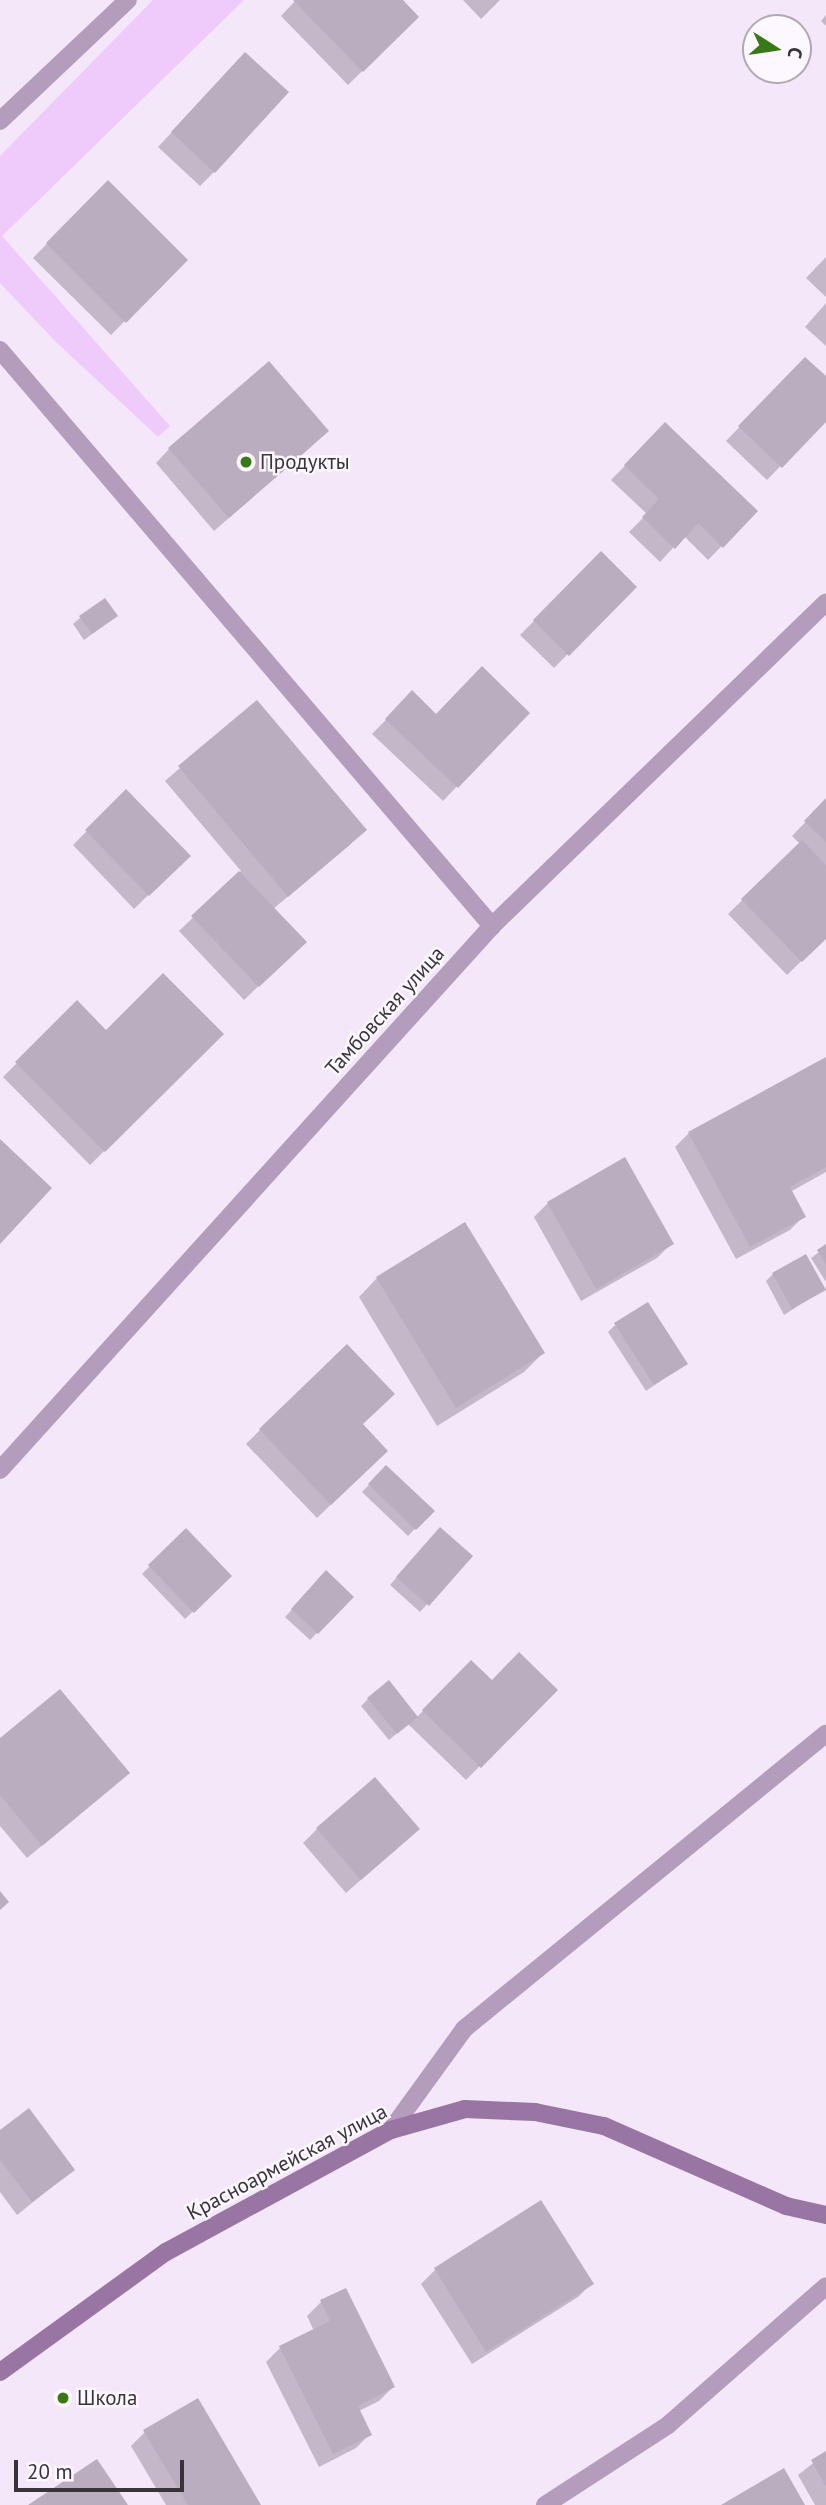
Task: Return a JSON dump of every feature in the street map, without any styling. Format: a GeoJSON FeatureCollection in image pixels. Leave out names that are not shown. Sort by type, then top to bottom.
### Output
{"type":"FeatureCollection","features":[{"type":"Feature","properties":{"kind":"street"},"geometry":{"type":"LineString","coordinates":[[0,121],[128,0]]}},
{"type":"Feature","properties":{"kind":"street"},"geometry":{"type":"LineString","coordinates":[[0,350],[492,926]]}},
{"type":"Feature","properties":{"kind":"street","name":"Тамбовская улица"},"geometry":{"type":"LineString","coordinates":[[0,1470],[492,926],[826,602]]}},
{"type":"Feature","properties":{"kind":"street"},"geometry":{"type":"LineString","coordinates":[[391,2130],[464,2029],[826,1734]]}},
{"type":"Feature","properties":{"kind":"street","name":"Красноармейская улица"},"geometry":{"type":"LineString","coordinates":[[0,2372],[166,2252],[391,2130],[465,2109],[536,2112],[604,2126],[786,2206],[826,2215]]}},
{"type":"Feature","properties":{"kind":"street"},"geometry":{"type":"LineString","coordinates":[[545,2505],[668,2426],[826,2286]]}},
{"type":"Feature","properties":{"kind":"shaded area"},"geometry":{"type":"Polygon","coordinates":[[[153,0],[244,0],[2,236],[170,426],[158,437],[56,342],[0,283],[0,156],[153,0]]]}},
{"type":"Feature","properties":{"kind":"building"},"geometry":{"type":"Polygon","coordinates":[[[293,0],[403,0],[419,17],[363,72],[293,0]]]}},
{"type":"Feature","properties":{"kind":"building"},"geometry":{"type":"Polygon","coordinates":[[[245,52],[289,92],[215,173],[171,132],[245,52]]]}},
{"type":"Feature","properties":{"kind":"building"},"geometry":{"type":"Polygon","coordinates":[[[108,180],[188,260],[126,323],[46,243],[108,180]]]}},
{"type":"Feature","properties":{"kind":"building"},"geometry":{"type":"Polygon","coordinates":[[[805,357],[826,376],[826,422],[782,468],[738,426],[805,357]]]}},
{"type":"Feature","properties":{"kind":"building"},"geometry":{"type":"Polygon","coordinates":[[[269,361],[329,431],[229,518],[168,448],[269,361]]]}},
{"type":"Feature","properties":{"kind":"building"},"geometry":{"type":"Polygon","coordinates":[[[665,422],[758,511],[723,548],[698,523],[675,549],[642,517],[659,499],[624,465],[665,422]]]}},
{"type":"Feature","properties":{"kind":"building"},"geometry":{"type":"Polygon","coordinates":[[[601,551],[637,587],[569,656],[533,620],[601,551]]]}},
{"type":"Feature","properties":{"kind":"building"},"geometry":{"type":"Polygon","coordinates":[[[105,598],[118,616],[92,634],[79,616],[105,598]]]}},
{"type":"Feature","properties":{"kind":"building"},"geometry":{"type":"Polygon","coordinates":[[[482,666],[530,713],[458,788],[385,719],[412,690],[436,714],[482,666]]]}},
{"type":"Feature","properties":{"kind":"building"},"geometry":{"type":"Polygon","coordinates":[[[257,700],[367,830],[288,897],[178,766],[257,700]]]}},
{"type":"Feature","properties":{"kind":"building"},"geometry":{"type":"Polygon","coordinates":[[[126,789],[191,856],[149,896],[85,830],[126,789]]]}},
{"type":"Feature","properties":{"kind":"building"},"geometry":{"type":"Polygon","coordinates":[[[826,798],[826,842],[804,821],[826,798]]]}},
{"type":"Feature","properties":{"kind":"building"},"geometry":{"type":"Polygon","coordinates":[[[802,840],[826,865],[826,939],[802,962],[741,899],[802,840]]]}},
{"type":"Feature","properties":{"kind":"building"},"geometry":{"type":"Polygon","coordinates":[[[239,871],[307,942],[259,987],[191,916],[239,871]]]}},
{"type":"Feature","properties":{"kind":"building"},"geometry":{"type":"Polygon","coordinates":[[[163,973],[224,1034],[105,1152],[15,1062],[77,1000],[106,1030],[163,973]]]}},
{"type":"Feature","properties":{"kind":"building"},"geometry":{"type":"Polygon","coordinates":[[[826,1057],[826,1167],[790,1187],[806,1217],[750,1247],[688,1132],[826,1057]]]}},
{"type":"Feature","properties":{"kind":"building"},"geometry":{"type":"Polygon","coordinates":[[[0,1139],[52,1188],[0,1244],[0,1139]]]}},
{"type":"Feature","properties":{"kind":"building"},"geometry":{"type":"Polygon","coordinates":[[[625,1157],[674,1244],[596,1289],[547,1202],[625,1157]]]}},
{"type":"Feature","properties":{"kind":"building"},"geometry":{"type":"Polygon","coordinates":[[[465,1222],[545,1353],[456,1408],[376,1277],[465,1222]]]}},
{"type":"Feature","properties":{"kind":"building"},"geometry":{"type":"Polygon","coordinates":[[[826,1244],[826,1264],[817,1250],[826,1244]]]}},
{"type":"Feature","properties":{"kind":"building"},"geometry":{"type":"Polygon","coordinates":[[[806,1254],[826,1290],[792,1309],[772,1273],[806,1254]]]}},
{"type":"Feature","properties":{"kind":"building"},"geometry":{"type":"Polygon","coordinates":[[[648,1302],[688,1364],[654,1385],[614,1323],[648,1302]]]}},
{"type":"Feature","properties":{"kind":"building"},"geometry":{"type":"Polygon","coordinates":[[[347,1344],[395,1394],[363,1424],[388,1451],[331,1505],[259,1429],[347,1344]]]}},
{"type":"Feature","properties":{"kind":"building"},"geometry":{"type":"Polygon","coordinates":[[[386,1465],[435,1511],[416,1530],[368,1484],[386,1465]]]}},
{"type":"Feature","properties":{"kind":"building"},"geometry":{"type":"Polygon","coordinates":[[[440,1527],[473,1556],[429,1606],[396,1577],[440,1527]]]}},
{"type":"Feature","properties":{"kind":"building"},"geometry":{"type":"Polygon","coordinates":[[[186,1528],[232,1576],[194,1613],[148,1565],[186,1528]]]}},
{"type":"Feature","properties":{"kind":"building"},"geometry":{"type":"Polygon","coordinates":[[[326,1570],[354,1597],[318,1634],[291,1609],[326,1570]]]}},
{"type":"Feature","properties":{"kind":"building"},"geometry":{"type":"Polygon","coordinates":[[[519,1652],[558,1690],[481,1768],[422,1710],[471,1660],[492,1680],[519,1652]]]}},
{"type":"Feature","properties":{"kind":"building"},"geometry":{"type":"Polygon","coordinates":[[[389,1680],[418,1717],[397,1734],[367,1698],[389,1680]]]}},
{"type":"Feature","properties":{"kind":"building"},"geometry":{"type":"Polygon","coordinates":[[[60,1689],[130,1773],[42,1846],[0,1795],[0,1738],[60,1689]]]}},
{"type":"Feature","properties":{"kind":"building"},"geometry":{"type":"Polygon","coordinates":[[[375,1777],[420,1829],[361,1880],[316,1828],[375,1777]]]}},
{"type":"Feature","properties":{"kind":"building"},"geometry":{"type":"Polygon","coordinates":[[[0,1891],[9,1902],[0,1910],[0,1891]]]}},
{"type":"Feature","properties":{"kind":"building"},"geometry":{"type":"Polygon","coordinates":[[[29,2108],[75,2170],[32,2202],[0,2160],[0,2130],[29,2108]]]}},
{"type":"Feature","properties":{"kind":"building"},"geometry":{"type":"Polygon","coordinates":[[[541,2200],[594,2284],[486,2352],[434,2268],[541,2200]]]}},
{"type":"Feature","properties":{"kind":"building"},"geometry":{"type":"Polygon","coordinates":[[[346,2288],[395,2387],[358,2406],[372,2435],[333,2454],[279,2346],[330,2321],[320,2300],[346,2288]]]}},
{"type":"Feature","properties":{"kind":"building"},"geometry":{"type":"Polygon","coordinates":[[[198,2398],[261,2505],[188,2505],[143,2430],[198,2398]]]}},
{"type":"Feature","properties":{"kind":"building"},"geometry":{"type":"Polygon","coordinates":[[[826,2451],[826,2486],[811,2460],[826,2451]]]}},
{"type":"Feature","properties":{"kind":"building"},"geometry":{"type":"Polygon","coordinates":[[[97,2459],[128,2505],[28,2505],[97,2459]]]}},
{"type":"Feature","properties":{"kind":"building"},"geometry":{"type":"Polygon","coordinates":[[[784,2468],[805,2505],[721,2505],[784,2468]]]}},
{"type":"Feature","properties":{"kind":"place","name":"Продукты"},"geometry":{"type":"Point","coordinates":[246,462]}},
{"type":"Feature","properties":{"kind":"place","name":"Школа"},"geometry":{"type":"Point","coordinates":[63,2398]}}]}
